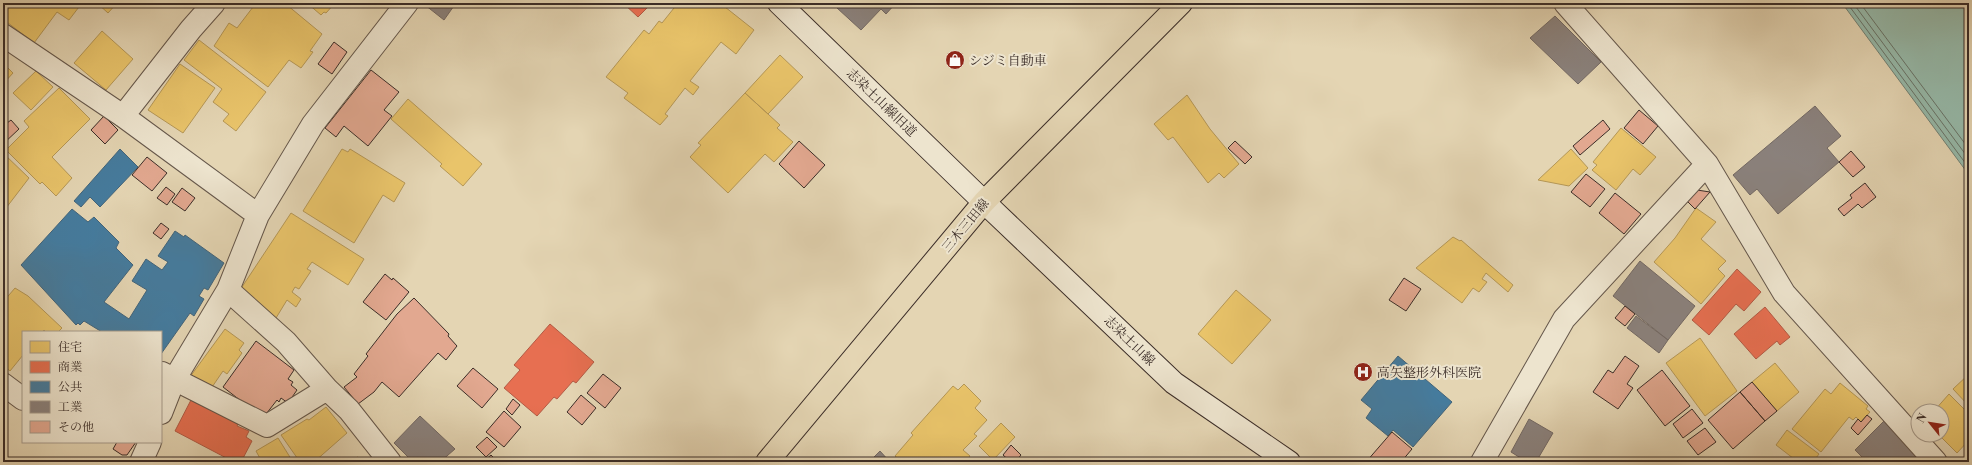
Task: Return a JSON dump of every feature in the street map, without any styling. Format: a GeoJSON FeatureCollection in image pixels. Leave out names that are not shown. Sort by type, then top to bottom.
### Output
{"type":"FeatureCollection","features":[{"type":"Feature","properties":{"kind":"main road","name":"三木三田線"},"geometry":{"type":"LineString","coordinates":[[767,462],[984,202],[1181,3]]}},
{"type":"Feature","properties":{"kind":"street"},"geometry":{"type":"LineString","coordinates":[[123,116],[191,28],[214,3]]}},
{"type":"Feature","properties":{"kind":"street"},"geometry":{"type":"LineString","coordinates":[[162,407],[167,376],[228,290],[258,215],[314,124],[407,3]]}},
{"type":"Feature","properties":{"kind":"street","name":"志染土山線旧道"},"geometry":{"type":"LineString","coordinates":[[779,3],[984,202]]}},
{"type":"Feature","properties":{"kind":"street"},"geometry":{"type":"LineString","coordinates":[[1565,3],[1707,164],[1784,293],[1936,462]]}},
{"type":"Feature","properties":{"kind":"street"},"geometry":{"type":"LineString","coordinates":[[3,35],[123,116],[258,215]]}},
{"type":"Feature","properties":{"kind":"street"},"geometry":{"type":"LineString","coordinates":[[1482,462],[1564,319],[1707,164]]}},
{"type":"Feature","properties":{"kind":"street","name":"志染土山線"},"geometry":{"type":"LineString","coordinates":[[984,202],[1174,383],[1289,462]]}},
{"type":"Feature","properties":{"kind":"street"},"geometry":{"type":"LineString","coordinates":[[228,290],[286,342],[327,390],[349,410],[390,462]]}},
{"type":"Feature","properties":{"kind":"street"},"geometry":{"type":"LineString","coordinates":[[167,376],[267,426],[327,390]]}},
{"type":"Feature","properties":{"kind":"street"},"geometry":{"type":"LineString","coordinates":[[3,384],[22,399]]}},
{"type":"Feature","properties":{"kind":"water"},"geometry":{"type":"Polygon","coordinates":[[[1842,3],[1969,3],[1969,175],[1842,3]]]}},
{"type":"Feature","properties":{"kind":"building: 住宅"},"geometry":{"type":"Polygon","coordinates":[[[10,3],[82,3],[69,20],[57,12],[34,43],[3,19],[3,13],[10,3]]]}},
{"type":"Feature","properties":{"kind":"building: 住宅"},"geometry":{"type":"Polygon","coordinates":[[[97,3],[117,3],[108,13],[97,3]]]}},
{"type":"Feature","properties":{"kind":"building: 住宅"},"geometry":{"type":"Polygon","coordinates":[[[248,3],[289,3],[287,5],[322,34],[310,51],[313,52],[301,68],[289,60],[268,87],[214,46],[229,23],[237,28],[253,7],[248,3]]]}},
{"type":"Feature","properties":{"kind":"building: 住宅"},"geometry":{"type":"Polygon","coordinates":[[[307,3],[335,3],[326,13],[324,12],[321,15],[307,3]]]}},
{"type":"Feature","properties":{"kind":"building: 住宅"},"geometry":{"type":"Polygon","coordinates":[[[678,3],[681,6],[683,3],[720,3],[754,30],[736,54],[721,42],[690,81],[699,87],[693,95],[685,88],[665,114],[668,116],[660,125],[624,98],[628,93],[606,77],[644,30],[649,34],[659,21],[662,23],[678,3]]]}},
{"type":"Feature","properties":{"kind":"building: 住宅"},"geometry":{"type":"Polygon","coordinates":[[[102,31],[133,59],[106,90],[74,63],[102,31]]]}},
{"type":"Feature","properties":{"kind":"building: 住宅"},"geometry":{"type":"Polygon","coordinates":[[[199,40],[266,92],[236,131],[223,121],[229,114],[213,102],[222,89],[184,60],[199,40]]]}},
{"type":"Feature","properties":{"kind":"building: 住宅"},"geometry":{"type":"Polygon","coordinates":[[[780,55],[803,77],[768,114],[745,93],[780,55]]]}},
{"type":"Feature","properties":{"kind":"building: 住宅"},"geometry":{"type":"Polygon","coordinates":[[[3,63],[13,73],[3,84],[3,63]]]}},
{"type":"Feature","properties":{"kind":"building: 住宅"},"geometry":{"type":"Polygon","coordinates":[[[180,64],[215,88],[183,133],[148,110],[180,64]]]}},
{"type":"Feature","properties":{"kind":"building: 住宅"},"geometry":{"type":"Polygon","coordinates":[[[36,71],[53,87],[31,110],[13,93],[36,71]]]}},
{"type":"Feature","properties":{"kind":"building: 住宅"},"geometry":{"type":"Polygon","coordinates":[[[59,88],[90,119],[52,157],[72,178],[56,196],[42,182],[40,184],[6,150],[29,127],[24,121],[59,88]]]}},
{"type":"Feature","properties":{"kind":"building: 住宅"},"geometry":{"type":"Polygon","coordinates":[[[745,93],[780,125],[777,128],[793,142],[774,162],[765,154],[728,193],[690,157],[701,145],[698,143],[745,93]]]}},
{"type":"Feature","properties":{"kind":"building: 住宅"},"geometry":{"type":"Polygon","coordinates":[[[1187,95],[1210,129],[1239,164],[1224,178],[1219,173],[1208,183],[1173,137],[1168,140],[1154,124],[1187,95]]]}},
{"type":"Feature","properties":{"kind":"building: 住宅"},"geometry":{"type":"Polygon","coordinates":[[[408,99],[482,164],[463,186],[440,166],[442,164],[391,119],[408,99]]]}},
{"type":"Feature","properties":{"kind":"building: 住宅"},"geometry":{"type":"Polygon","coordinates":[[[1621,128],[1656,157],[1640,175],[1633,169],[1616,190],[1592,170],[1597,165],[1593,162],[1621,128]]]}},
{"type":"Feature","properties":{"kind":"building: 住宅"},"geometry":{"type":"Polygon","coordinates":[[[342,149],[348,152],[350,149],[405,183],[394,202],[383,195],[354,243],[303,211],[342,149]]]}},
{"type":"Feature","properties":{"kind":"building: 住宅"},"geometry":{"type":"Polygon","coordinates":[[[1571,149],[1588,168],[1569,186],[1538,180],[1571,149]]]}},
{"type":"Feature","properties":{"kind":"building: 住宅"},"geometry":{"type":"Polygon","coordinates":[[[3,153],[29,178],[3,212],[3,153]]]}},
{"type":"Feature","properties":{"kind":"building: 住宅"},"geometry":{"type":"Polygon","coordinates":[[[1696,208],[1716,222],[1701,239],[1726,261],[1718,269],[1725,276],[1701,304],[1654,262],[1675,238],[1696,208]]]}},
{"type":"Feature","properties":{"kind":"building: 住宅"},"geometry":{"type":"Polygon","coordinates":[[[291,213],[364,259],[348,285],[312,262],[307,269],[311,271],[299,289],[295,287],[292,292],[301,299],[296,307],[287,300],[276,318],[240,290],[291,213]]]}},
{"type":"Feature","properties":{"kind":"building: 住宅"},"geometry":{"type":"Polygon","coordinates":[[[1453,237],[1460,241],[1461,240],[1513,285],[1508,292],[1486,273],[1482,279],[1487,282],[1479,292],[1473,288],[1462,303],[1416,268],[1453,237]]]}},
{"type":"Feature","properties":{"kind":"building: 住宅"},"geometry":{"type":"Polygon","coordinates":[[[15,288],[28,296],[62,328],[59,331],[22,331],[22,356],[10,371],[3,365],[3,302],[15,288]]]}},
{"type":"Feature","properties":{"kind":"building: 住宅"},"geometry":{"type":"Polygon","coordinates":[[[1236,290],[1271,320],[1232,364],[1198,334],[1236,290]]]}},
{"type":"Feature","properties":{"kind":"building: 住宅"},"geometry":{"type":"Polygon","coordinates":[[[225,329],[244,343],[239,350],[242,353],[227,374],[223,371],[208,393],[187,381],[225,329]]]}},
{"type":"Feature","properties":{"kind":"building: 住宅"},"geometry":{"type":"Polygon","coordinates":[[[1700,338],[1737,391],[1705,416],[1666,363],[1700,338]]]}},
{"type":"Feature","properties":{"kind":"building: 住宅"},"geometry":{"type":"Polygon","coordinates":[[[1775,363],[1799,392],[1777,411],[1752,382],[1775,363]]]}},
{"type":"Feature","properties":{"kind":"building: 住宅"},"geometry":{"type":"Polygon","coordinates":[[[1969,374],[1969,406],[1953,389],[1969,374]]]}},
{"type":"Feature","properties":{"kind":"building: 住宅"},"geometry":{"type":"Polygon","coordinates":[[[1840,383],[1868,406],[1866,409],[1870,412],[1861,422],[1856,417],[1853,420],[1849,417],[1821,452],[1792,429],[1825,389],[1831,394],[1840,383]]]}},
{"type":"Feature","properties":{"kind":"building: 住宅"},"geometry":{"type":"Polygon","coordinates":[[[964,384],[981,401],[975,408],[987,420],[974,434],[977,436],[963,450],[970,456],[965,462],[902,462],[895,456],[913,435],[911,433],[953,386],[958,390],[964,384]]]}},
{"type":"Feature","properties":{"kind":"building: 住宅"},"geometry":{"type":"Polygon","coordinates":[[[1949,394],[1969,414],[1969,440],[1957,453],[1947,443],[1950,443],[1950,403],[1941,403],[1949,394]]]}},
{"type":"Feature","properties":{"kind":"building: 住宅"},"geometry":{"type":"Polygon","coordinates":[[[326,407],[347,433],[314,462],[300,462],[281,435],[307,419],[309,420],[326,407]]]}},
{"type":"Feature","properties":{"kind":"building: 住宅"},"geometry":{"type":"Polygon","coordinates":[[[1001,423],[1015,437],[993,460],[979,446],[1001,423]]]}},
{"type":"Feature","properties":{"kind":"building: 住宅"},"geometry":{"type":"Polygon","coordinates":[[[1787,430],[1819,454],[1813,462],[1798,462],[1776,445],[1787,430]]]}},
{"type":"Feature","properties":{"kind":"building: 住宅"},"geometry":{"type":"Polygon","coordinates":[[[278,438],[293,462],[262,462],[256,451],[278,438]]]}},
{"type":"Feature","properties":{"kind":"building: 住宅"},"geometry":{"type":"Polygon","coordinates":[[[358,457],[360,462],[345,462],[358,457]]]}},
{"type":"Feature","properties":{"kind":"building: 商業"},"geometry":{"type":"Polygon","coordinates":[[[623,3],[642,3],[647,8],[638,17],[623,3]]]}},
{"type":"Feature","properties":{"kind":"building: 商業"},"geometry":{"type":"Polygon","coordinates":[[[1737,269],[1761,292],[1744,311],[1736,304],[1709,335],[1692,320],[1737,269]]]}},
{"type":"Feature","properties":{"kind":"building: 商業"},"geometry":{"type":"Polygon","coordinates":[[[1765,307],[1790,337],[1780,345],[1777,341],[1756,359],[1734,334],[1765,307]]]}},
{"type":"Feature","properties":{"kind":"building: 商業"},"geometry":{"type":"Polygon","coordinates":[[[550,324],[594,362],[576,383],[573,381],[557,399],[554,397],[537,416],[504,388],[520,370],[514,365],[550,324]]]}},
{"type":"Feature","properties":{"kind":"building: 商業"},"geometry":{"type":"Polygon","coordinates":[[[191,400],[238,424],[237,426],[249,431],[246,437],[252,441],[241,462],[234,462],[175,431],[191,400]]]}},
{"type":"Feature","properties":{"kind":"building: 公共"},"geometry":{"type":"Polygon","coordinates":[[[120,149],[138,167],[100,207],[90,197],[81,207],[74,201],[120,149]]]}},
{"type":"Feature","properties":{"kind":"building: 公共"},"geometry":{"type":"Polygon","coordinates":[[[72,209],[88,222],[94,217],[119,242],[116,248],[133,265],[104,302],[129,319],[147,290],[132,281],[146,259],[162,270],[168,262],[158,256],[175,231],[184,237],[185,235],[224,263],[208,290],[204,288],[199,296],[204,299],[194,316],[190,313],[162,353],[162,331],[100,331],[84,321],[80,325],[78,323],[76,325],[21,265],[72,209]]]}},
{"type":"Feature","properties":{"kind":"building: 公共"},"geometry":{"type":"Polygon","coordinates":[[[1398,356],[1452,402],[1413,447],[1393,430],[1388,436],[1366,418],[1372,409],[1361,400],[1398,356]]]}},
{"type":"Feature","properties":{"kind":"building: 工業"},"geometry":{"type":"Polygon","coordinates":[[[427,3],[456,3],[444,20],[425,5],[427,3]]]}},
{"type":"Feature","properties":{"kind":"building: 工業"},"geometry":{"type":"Polygon","coordinates":[[[841,3],[896,3],[886,14],[881,9],[861,30],[837,8],[841,3]]]}},
{"type":"Feature","properties":{"kind":"building: 工業"},"geometry":{"type":"Polygon","coordinates":[[[1555,16],[1601,62],[1578,84],[1530,38],[1555,16]]]}},
{"type":"Feature","properties":{"kind":"building: 工業"},"geometry":{"type":"Polygon","coordinates":[[[1815,106],[1841,136],[1827,148],[1839,162],[1778,214],[1757,189],[1750,195],[1733,175],[1815,106]]]}},
{"type":"Feature","properties":{"kind":"building: 工業"},"geometry":{"type":"Polygon","coordinates":[[[1640,261],[1695,306],[1668,340],[1613,296],[1640,261]]]}},
{"type":"Feature","properties":{"kind":"building: 工業"},"geometry":{"type":"Polygon","coordinates":[[[1636,316],[1668,340],[1659,353],[1627,328],[1636,316]]]}},
{"type":"Feature","properties":{"kind":"building: 工業"},"geometry":{"type":"Polygon","coordinates":[[[420,416],[455,449],[440,462],[413,462],[394,443],[420,416]]]}},
{"type":"Feature","properties":{"kind":"building: 工業"},"geometry":{"type":"Polygon","coordinates":[[[1529,419],[1553,433],[1536,462],[1527,462],[1511,452],[1529,419]]]}},
{"type":"Feature","properties":{"kind":"building: 工業"},"geometry":{"type":"Polygon","coordinates":[[[1885,420],[1924,462],[1867,462],[1855,450],[1885,420]]]}},
{"type":"Feature","properties":{"kind":"building: 工業"},"geometry":{"type":"Polygon","coordinates":[[[880,451],[890,462],[869,462],[880,451]]]}},
{"type":"Feature","properties":{"kind":"building: その他"},"geometry":{"type":"Polygon","coordinates":[[[334,42],[347,52],[332,74],[318,64],[334,42]]]}},
{"type":"Feature","properties":{"kind":"building: その他"},"geometry":{"type":"Polygon","coordinates":[[[371,70],[399,92],[384,110],[392,116],[368,146],[344,126],[336,137],[325,128],[371,70]]]}},
{"type":"Feature","properties":{"kind":"building: その他"},"geometry":{"type":"Polygon","coordinates":[[[1639,110],[1658,126],[1643,144],[1624,128],[1639,110]]]}},
{"type":"Feature","properties":{"kind":"building: その他"},"geometry":{"type":"Polygon","coordinates":[[[104,116],[118,130],[105,144],[91,130],[104,116]]]}},
{"type":"Feature","properties":{"kind":"building: その他"},"geometry":{"type":"Polygon","coordinates":[[[11,120],[19,129],[3,144],[3,126],[11,120]]]}},
{"type":"Feature","properties":{"kind":"building: その他"},"geometry":{"type":"Polygon","coordinates":[[[1603,120],[1610,129],[1580,155],[1573,146],[1603,120]]]}},
{"type":"Feature","properties":{"kind":"building: その他"},"geometry":{"type":"Polygon","coordinates":[[[799,141],[825,165],[804,188],[779,164],[799,141]]]}},
{"type":"Feature","properties":{"kind":"building: その他"},"geometry":{"type":"Polygon","coordinates":[[[1235,141],[1252,157],[1245,164],[1228,148],[1235,141]]]}},
{"type":"Feature","properties":{"kind":"building: その他"},"geometry":{"type":"Polygon","coordinates":[[[1851,151],[1865,167],[1853,177],[1839,162],[1851,151]]]}},
{"type":"Feature","properties":{"kind":"building: その他"},"geometry":{"type":"Polygon","coordinates":[[[147,157],[167,173],[152,191],[132,175],[147,157]]]}},
{"type":"Feature","properties":{"kind":"building: その他"},"geometry":{"type":"Polygon","coordinates":[[[1586,174],[1605,189],[1590,207],[1571,192],[1586,174]]]}},
{"type":"Feature","properties":{"kind":"building: その他"},"geometry":{"type":"Polygon","coordinates":[[[1865,183],[1876,197],[1862,208],[1858,204],[1844,216],[1838,209],[1852,198],[1850,195],[1865,183]]]}},
{"type":"Feature","properties":{"kind":"building: その他"},"geometry":{"type":"Polygon","coordinates":[[[166,187],[175,194],[167,205],[157,198],[166,187]]]}},
{"type":"Feature","properties":{"kind":"building: その他"},"geometry":{"type":"Polygon","coordinates":[[[182,188],[195,198],[185,211],[172,202],[182,188]]]}},
{"type":"Feature","properties":{"kind":"building: その他"},"geometry":{"type":"Polygon","coordinates":[[[1697,190],[1710,192],[1695,209],[1687,201],[1697,190]]]}},
{"type":"Feature","properties":{"kind":"building: その他"},"geometry":{"type":"Polygon","coordinates":[[[1615,193],[1641,214],[1624,234],[1599,213],[1615,193]]]}},
{"type":"Feature","properties":{"kind":"building: その他"},"geometry":{"type":"Polygon","coordinates":[[[161,223],[169,229],[161,239],[153,233],[161,223]]]}},
{"type":"Feature","properties":{"kind":"building: その他"},"geometry":{"type":"Polygon","coordinates":[[[385,274],[392,280],[393,278],[409,292],[386,320],[363,302],[385,274]]]}},
{"type":"Feature","properties":{"kind":"building: その他"},"geometry":{"type":"Polygon","coordinates":[[[1404,278],[1421,289],[1406,311],[1389,300],[1404,278]]]}},
{"type":"Feature","properties":{"kind":"building: その他"},"geometry":{"type":"Polygon","coordinates":[[[414,298],[449,334],[448,336],[457,346],[446,360],[438,353],[399,397],[382,382],[374,392],[358,404],[344,387],[357,377],[354,374],[368,356],[366,354],[397,314],[414,298]]]}},
{"type":"Feature","properties":{"kind":"building: その他"},"geometry":{"type":"Polygon","coordinates":[[[1625,306],[1635,314],[1625,326],[1615,318],[1625,306]]]}},
{"type":"Feature","properties":{"kind":"building: その他"},"geometry":{"type":"Polygon","coordinates":[[[256,341],[294,370],[288,379],[293,382],[291,385],[297,390],[288,403],[281,398],[279,402],[277,400],[263,418],[223,387],[256,341]]]}},
{"type":"Feature","properties":{"kind":"building: その他"},"geometry":{"type":"Polygon","coordinates":[[[1625,356],[1639,366],[1627,384],[1633,388],[1618,409],[1593,392],[1608,370],[1613,373],[1625,356]]]}},
{"type":"Feature","properties":{"kind":"building: その他"},"geometry":{"type":"Polygon","coordinates":[[[473,368],[498,389],[482,408],[457,386],[473,368]]]}},
{"type":"Feature","properties":{"kind":"building: その他"},"geometry":{"type":"Polygon","coordinates":[[[1662,370],[1690,406],[1665,426],[1637,390],[1662,370]]]}},
{"type":"Feature","properties":{"kind":"building: その他"},"geometry":{"type":"Polygon","coordinates":[[[603,374],[621,388],[605,408],[587,393],[603,374]]]}},
{"type":"Feature","properties":{"kind":"building: その他"},"geometry":{"type":"Polygon","coordinates":[[[1752,382],[1777,411],[1765,421],[1740,392],[1752,382]]]}},
{"type":"Feature","properties":{"kind":"building: その他"},"geometry":{"type":"Polygon","coordinates":[[[1740,392],[1765,421],[1733,449],[1708,420],[1740,392]]]}},
{"type":"Feature","properties":{"kind":"building: その他"},"geometry":{"type":"Polygon","coordinates":[[[581,395],[596,408],[582,425],[567,412],[581,395]]]}},
{"type":"Feature","properties":{"kind":"building: その他"},"geometry":{"type":"Polygon","coordinates":[[[513,399],[520,405],[512,415],[506,409],[513,399]]]}},
{"type":"Feature","properties":{"kind":"building: その他"},"geometry":{"type":"Polygon","coordinates":[[[1692,409],[1703,423],[1683,438],[1673,424],[1692,409]]]}},
{"type":"Feature","properties":{"kind":"building: その他"},"geometry":{"type":"Polygon","coordinates":[[[504,411],[521,427],[504,447],[486,432],[504,411]]]}},
{"type":"Feature","properties":{"kind":"building: その他"},"geometry":{"type":"Polygon","coordinates":[[[1867,415],[1872,419],[1858,435],[1851,428],[1858,419],[1861,422],[1867,415]]]}},
{"type":"Feature","properties":{"kind":"building: その他"},"geometry":{"type":"Polygon","coordinates":[[[1705,428],[1716,442],[1698,455],[1687,441],[1705,428]]]}},
{"type":"Feature","properties":{"kind":"building: その他"},"geometry":{"type":"Polygon","coordinates":[[[1392,432],[1412,449],[1401,462],[1366,462],[1392,432]]]}},
{"type":"Feature","properties":{"kind":"building: その他"},"geometry":{"type":"Polygon","coordinates":[[[487,437],[497,447],[486,457],[476,447],[487,437]]]}},
{"type":"Feature","properties":{"kind":"building: その他"},"geometry":{"type":"Polygon","coordinates":[[[116,443],[135,443],[127,455],[122,455],[113,449],[116,443]]]}},
{"type":"Feature","properties":{"kind":"building: その他"},"geometry":{"type":"Polygon","coordinates":[[[1011,445],[1021,455],[1015,462],[1011,462],[1003,455],[1011,445]]]}},
{"type":"Feature","properties":{"kind":"building: その他"},"geometry":{"type":"Polygon","coordinates":[[[491,455],[498,462],[484,461],[491,455]]]}},
{"type":"Feature","properties":{"kind":"place","name":"シジミ自動車"},"geometry":{"type":"Point","coordinates":[955,60]}},
{"type":"Feature","properties":{"kind":"place","name":"高矢整形外科医院"},"geometry":{"type":"Point","coordinates":[1363,372]}}]}
